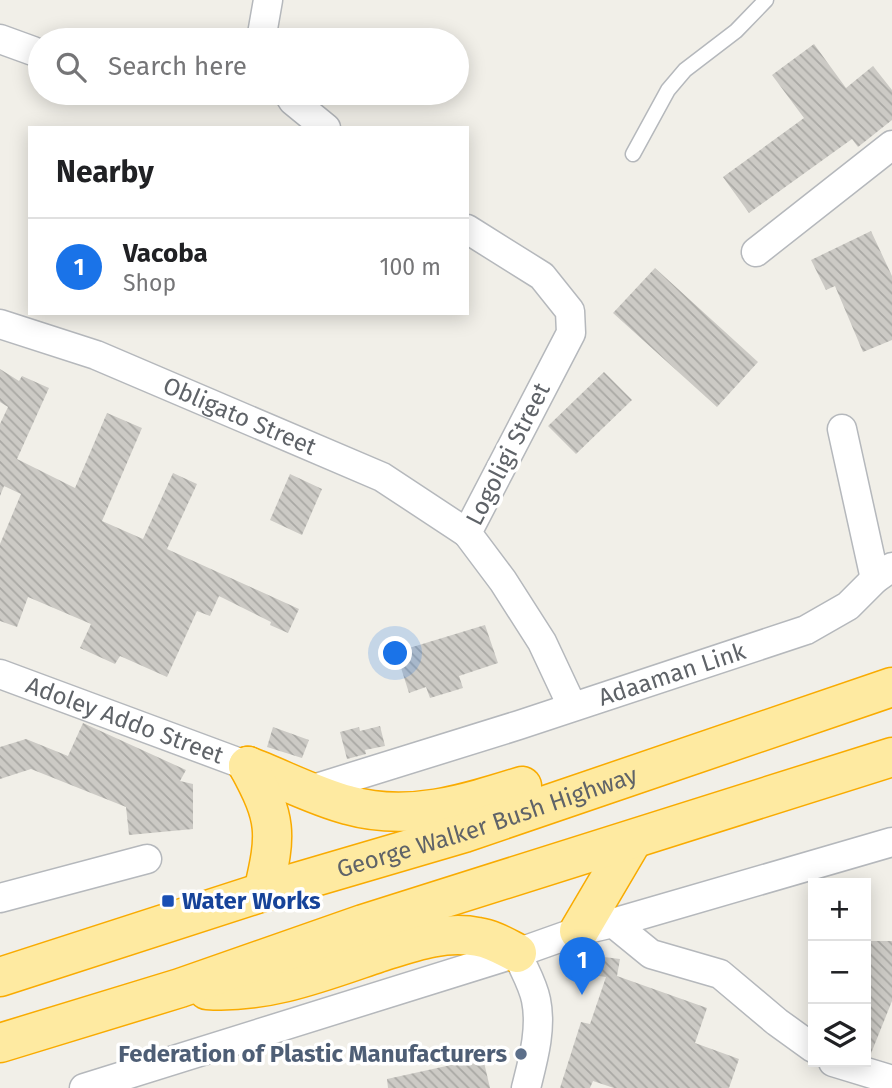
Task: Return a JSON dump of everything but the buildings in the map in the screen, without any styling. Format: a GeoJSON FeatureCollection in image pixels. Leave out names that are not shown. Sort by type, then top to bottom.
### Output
{"type":"FeatureCollection","features":[{"type":"Feature","properties":{"kind":"highway"},"geometry":{"type":"LineString","coordinates":[[248,766],[349,806],[405,813],[455,807],[783,703],[881,691]]}},
{"type":"Feature","properties":{"kind":"highway","name":"George Walker Bush Highway"},"geometry":{"type":"LineString","coordinates":[[0,978],[263,892],[464,832],[881,691]]}},
{"type":"Feature","properties":{"kind":"highway"},"geometry":{"type":"LineString","coordinates":[[0,1043],[180,988],[363,924],[892,757]]}},
{"type":"Feature","properties":{"kind":"highway"},"geometry":{"type":"LineString","coordinates":[[248,766],[266,798],[271,816],[273,840],[263,892]]}},
{"type":"Feature","properties":{"kind":"highway"},"geometry":{"type":"LineString","coordinates":[[596,927],[632,841]]}},
{"type":"Feature","properties":{"kind":"highway"},"geometry":{"type":"LineString","coordinates":[[180,988],[227,992],[260,989],[442,935],[477,936],[517,953]]}},
{"type":"Feature","properties":{"kind":"street"},"geometry":{"type":"LineString","coordinates":[[263,28],[268,0]]}},
{"type":"Feature","properties":{"kind":"street"},"geometry":{"type":"LineString","coordinates":[[0,39],[28,49]]}},
{"type":"Feature","properties":{"kind":"street"},"geometry":{"type":"LineString","coordinates":[[298,105],[324,126]]}},
{"type":"Feature","properties":{"kind":"street"},"geometry":{"type":"LineString","coordinates":[[756,252],[892,145]]}},
{"type":"Feature","properties":{"kind":"street","name":"Logoligi Street"},"geometry":{"type":"LineString","coordinates":[[469,230],[542,276],[570,311],[571,332],[467,533],[503,581],[542,642],[572,706]]}},
{"type":"Feature","properties":{"kind":"street","name":"Obligato Street"},"geometry":{"type":"LineString","coordinates":[[0,324],[96,355],[382,477],[467,533]]}},
{"type":"Feature","properties":{"kind":"street","name":"Adaaman Link"},"geometry":{"type":"LineString","coordinates":[[310,790],[519,725],[806,630],[848,606],[883,573],[842,429]]}},
{"type":"Feature","properties":{"kind":"street","name":"Adoley Addo Street"},"geometry":{"type":"LineString","coordinates":[[0,674],[248,766]]}},
{"type":"Feature","properties":{"kind":"street"},"geometry":{"type":"LineString","coordinates":[[84,1088],[596,927],[892,842]]}},
{"type":"Feature","properties":{"kind":"street"},"geometry":{"type":"LineString","coordinates":[[0,898],[147,859]]}},
{"type":"Feature","properties":{"kind":"street"},"geometry":{"type":"LineString","coordinates":[[596,927],[651,954],[720,974],[808,1044]]}},
{"type":"Feature","properties":{"kind":"street"},"geometry":{"type":"LineString","coordinates":[[517,953],[536,998],[538,1017],[536,1046],[526,1088]]}},
{"type":"Feature","properties":{"kind":"street"},"geometry":{"type":"LineString","coordinates":[[849,1067],[892,1080]]}},
{"type":"Feature","properties":{"kind":"lane"},"geometry":{"type":"LineString","coordinates":[[633,155],[667,90],[685,70],[736,31],[766,0]]}},
{"type":"Feature","properties":{"kind":"place","name":"Water Works"},"geometry":{"type":"Point","coordinates":[168,901]}},
{"type":"Feature","properties":{"kind":"place","name":"Vacoba"},"geometry":{"type":"Point","coordinates":[582,995]}},
{"type":"Feature","properties":{"kind":"place","name":"Federation of Plastic Manufacturers"},"geometry":{"type":"Point","coordinates":[521,1054]}}]}
